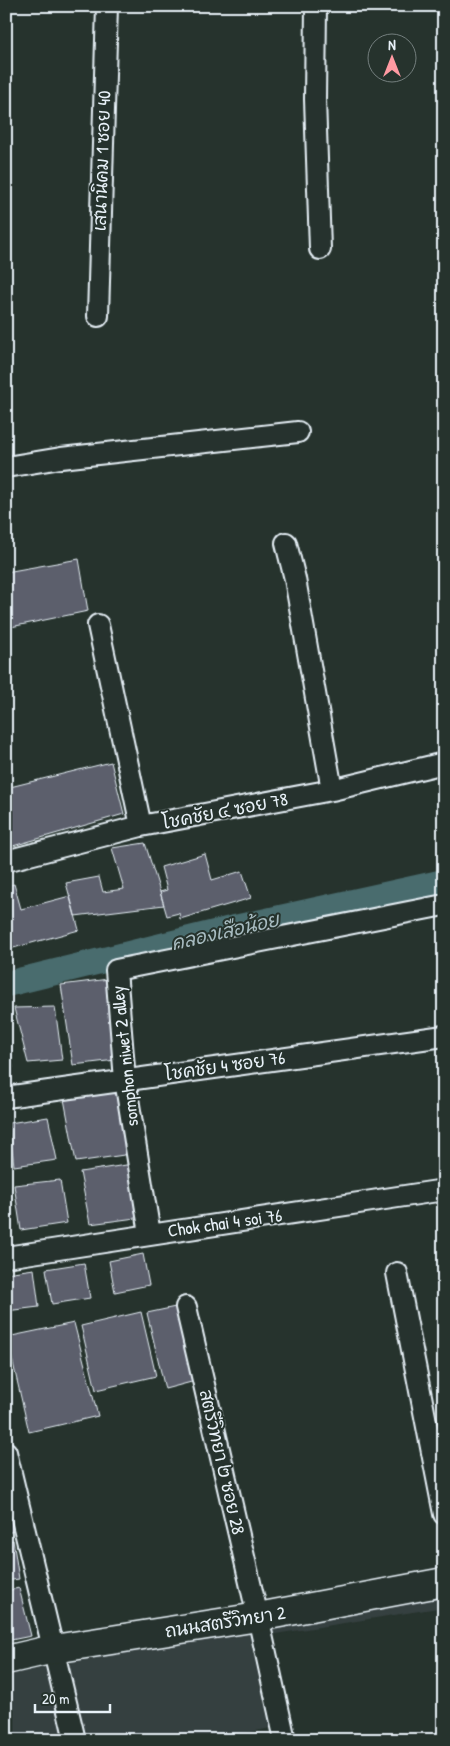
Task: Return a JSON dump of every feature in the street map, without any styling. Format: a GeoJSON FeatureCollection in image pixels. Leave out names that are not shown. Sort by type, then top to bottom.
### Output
{"type":"FeatureCollection","features":[{"type":"Feature","properties":{"kind":"street","name":"เสนานิคม 1 ซอย 40"},"geometry":{"type":"LineString","coordinates":[[98,316],[107,6]]}},
{"type":"Feature","properties":{"kind":"street"},"geometry":{"type":"LineString","coordinates":[[316,6],[315,99],[320,249]]}},
{"type":"Feature","properties":{"kind":"street"},"geometry":{"type":"LineString","coordinates":[[6,467],[61,458],[298,432]]}},
{"type":"Feature","properties":{"kind":"street"},"geometry":{"type":"LineString","coordinates":[[286,543],[295,579],[332,790]]}},
{"type":"Feature","properties":{"kind":"street"},"geometry":{"type":"LineString","coordinates":[[98,625],[142,826]]}},
{"type":"Feature","properties":{"kind":"street","name":"โชคชัย ๔ ซอย 78"},"geometry":{"type":"LineString","coordinates":[[6,861],[142,826],[332,790],[444,763]]}},
{"type":"Feature","properties":{"kind":"street","name":"somphon niwet 2 alley"},"geometry":{"type":"LineString","coordinates":[[150,1234],[125,1080],[116,970],[444,905]]}},
{"type":"Feature","properties":{"kind":"street","name":"โชคชัย 4 ซอย 76"},"geometry":{"type":"LineString","coordinates":[[6,1097],[444,1036]]}},
{"type":"Feature","properties":{"kind":"street","name":"Chok chai 4 soi 76"},"geometry":{"type":"LineString","coordinates":[[6,1257],[444,1190]]}},
{"type":"Feature","properties":{"kind":"street"},"geometry":{"type":"LineString","coordinates":[[398,1273],[444,1514]]}},
{"type":"Feature","properties":{"kind":"street","name":"สตรีวิทยา ๒ ซอย 28"},"geometry":{"type":"LineString","coordinates":[[186,1307],[285,1740]]}},
{"type":"Feature","properties":{"kind":"street"},"geometry":{"type":"LineString","coordinates":[[6,1452],[75,1740]]}},
{"type":"Feature","properties":{"kind":"street","name":"ถนนสตรีวิทยา 2"},"geometry":{"type":"LineString","coordinates":[[6,1660],[54,1649],[258,1617],[444,1582]]}},
{"type":"Feature","properties":{"kind":"shaded area"},"geometry":{"type":"Polygon","coordinates":[[[444,1596],[444,1607],[250,1638],[270,1728],[214,1740],[6,1740],[6,1675],[236,1630],[444,1596]]]}},
{"type":"Feature","properties":{"kind":"building"},"geometry":{"type":"Polygon","coordinates":[[[79,559],[88,611],[6,628],[6,572],[79,559]]]}},
{"type":"Feature","properties":{"kind":"building"},"geometry":{"type":"Polygon","coordinates":[[[111,762],[124,814],[6,848],[6,788],[111,762]]]}},
{"type":"Feature","properties":{"kind":"building"},"geometry":{"type":"Polygon","coordinates":[[[145,843],[164,905],[75,916],[66,883],[99,877],[103,892],[124,889],[112,848],[145,843]]]}},
{"type":"Feature","properties":{"kind":"building"},"geometry":{"type":"Polygon","coordinates":[[[205,854],[212,880],[242,871],[251,898],[180,919],[179,913],[167,916],[160,892],[167,890],[161,867],[205,854]]]}},
{"type":"Feature","properties":{"kind":"building"},"geometry":{"type":"Polygon","coordinates":[[[14,884],[21,909],[70,896],[79,930],[6,950],[6,886],[14,884]]]}},
{"type":"Feature","properties":{"kind":"building"},"geometry":{"type":"Polygon","coordinates":[[[109,979],[116,1060],[73,1065],[61,985],[109,979]]]}},
{"type":"Feature","properties":{"kind":"building"},"geometry":{"type":"Polygon","coordinates":[[[55,1007],[62,1060],[28,1063],[14,1008],[55,1007]]]}},
{"type":"Feature","properties":{"kind":"building"},"geometry":{"type":"Polygon","coordinates":[[[8,1026],[13,1068],[6,1068],[6,1027],[8,1026]]]}},
{"type":"Feature","properties":{"kind":"building"},"geometry":{"type":"Polygon","coordinates":[[[121,1091],[131,1154],[76,1162],[64,1099],[121,1091]]]}},
{"type":"Feature","properties":{"kind":"building"},"geometry":{"type":"Polygon","coordinates":[[[48,1117],[57,1160],[14,1166],[9,1123],[48,1117]]]}},
{"type":"Feature","properties":{"kind":"building"},"geometry":{"type":"Polygon","coordinates":[[[133,1164],[143,1217],[90,1224],[80,1172],[133,1164]]]}},
{"type":"Feature","properties":{"kind":"building"},"geometry":{"type":"Polygon","coordinates":[[[60,1180],[67,1223],[21,1230],[14,1185],[60,1180]]]}},
{"type":"Feature","properties":{"kind":"building"},"geometry":{"type":"Polygon","coordinates":[[[143,1254],[149,1285],[115,1292],[109,1261],[143,1254]]]}},
{"type":"Feature","properties":{"kind":"building"},"geometry":{"type":"Polygon","coordinates":[[[84,1263],[90,1298],[52,1304],[46,1269],[84,1263]]]}},
{"type":"Feature","properties":{"kind":"building"},"geometry":{"type":"Polygon","coordinates":[[[34,1269],[39,1307],[6,1311],[6,1273],[34,1269]]]}},
{"type":"Feature","properties":{"kind":"building"},"geometry":{"type":"Polygon","coordinates":[[[180,1306],[199,1380],[165,1389],[147,1313],[180,1306]]]}},
{"type":"Feature","properties":{"kind":"building"},"geometry":{"type":"Polygon","coordinates":[[[141,1312],[156,1376],[96,1390],[81,1326],[141,1312]]]}},
{"type":"Feature","properties":{"kind":"building"},"geometry":{"type":"Polygon","coordinates":[[[74,1323],[98,1416],[29,1432],[7,1337],[74,1323]]]}},
{"type":"Feature","properties":{"kind":"building"},"geometry":{"type":"Polygon","coordinates":[[[9,1504],[15,1531],[6,1533],[6,1505],[9,1504]]]}},
{"type":"Feature","properties":{"kind":"building"},"geometry":{"type":"Polygon","coordinates":[[[13,1540],[19,1579],[6,1581],[6,1542],[13,1540]]]}},
{"type":"Feature","properties":{"kind":"building"},"geometry":{"type":"Polygon","coordinates":[[[19,1588],[31,1636],[6,1641],[6,1591],[19,1588]]]}},
{"type":"Feature","properties":{"kind":"waterway","name":"คลองเสือน้อย"},"geometry":{"type":"LineString","coordinates":[[6,984],[230,929],[444,882]]}}]}
